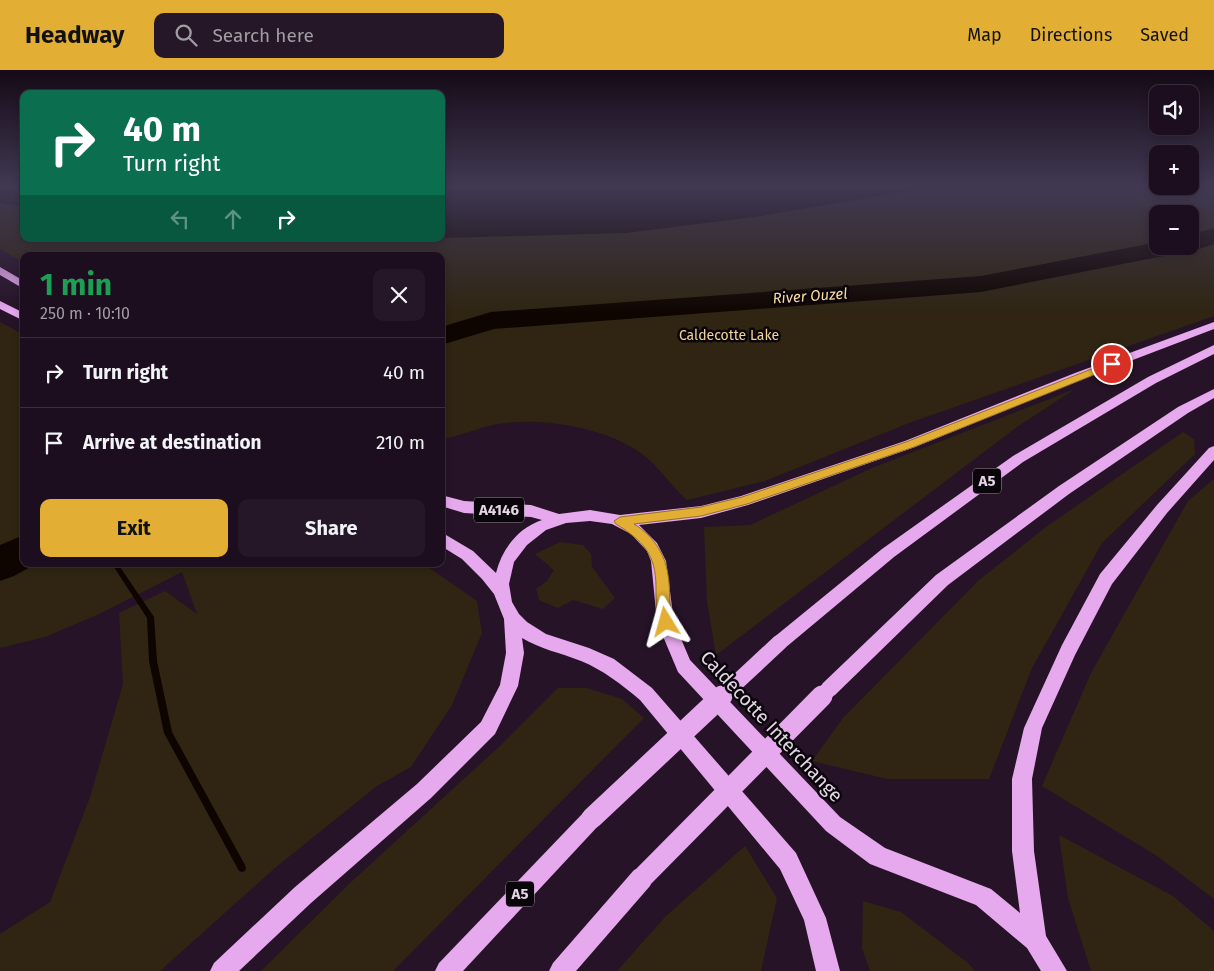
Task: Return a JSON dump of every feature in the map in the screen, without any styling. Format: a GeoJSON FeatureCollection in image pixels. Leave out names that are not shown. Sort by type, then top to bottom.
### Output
{"type":"FeatureCollection","features":[{"type":"Feature","properties":{"kind":"highway"},"geometry":{"type":"LineString","coordinates":[[0,270],[20,283]]}},
{"type":"Feature","properties":{"kind":"highway"},"geometry":{"type":"LineString","coordinates":[[0,304],[20,316]]}},
{"type":"Feature","properties":{"kind":"highway"},"geometry":{"type":"LineString","coordinates":[[620,521],[701,512],[743,501],[910,444],[1078,376],[1214,325]]}},
{"type":"Feature","properties":{"kind":"highway","name":"A5"},"geometry":{"type":"LineString","coordinates":[[447,971],[592,818],[779,643],[888,553],[1018,459],[1152,380],[1214,349]]}},
{"type":"Feature","properties":{"kind":"highway"},"geometry":{"type":"LineString","coordinates":[[561,971],[642,878],[829,689],[942,580],[1064,490],[1183,410],[1214,393]]}},
{"type":"Feature","properties":{"kind":"highway"},"geometry":{"type":"LineString","coordinates":[[1035,940],[1023,852],[1022,779],[1033,728],[1068,650],[1106,579],[1162,509],[1214,451]]}},
{"type":"Feature","properties":{"kind":"highway","name":"A4146"},"geometry":{"type":"LineString","coordinates":[[445,501],[464,507],[531,511],[557,519]]}},
{"type":"Feature","properties":{"kind":"highway","name":"Caldecotte Interchange"},"geometry":{"type":"LineString","coordinates":[[828,971],[815,918],[788,861],[646,694],[622,674],[594,658],[544,642],[527,633],[512,618],[504,605],[501,592],[502,570],[509,553],[522,539],[538,527],[557,519],[593,516],[620,521],[640,534],[652,547],[662,574],[662,607],[670,638],[684,666],[833,824],[878,856],[984,897],[1035,940],[1055,971]]}},
{"type":"Feature","properties":{"kind":"highway"},"geometry":{"type":"LineString","coordinates":[[445,540],[469,555],[485,570],[501,592]]}},
{"type":"Feature","properties":{"kind":"highway"},"geometry":{"type":"LineString","coordinates":[[222,971],[304,895],[424,791],[488,728],[508,686],[515,653],[512,618]]}},
{"type":"Feature","properties":{"kind":"green space","name":"Caldecotte Lake"},"geometry":{"type":"Polygon","coordinates":[[[0,229],[20,229],[20,242],[445,242],[445,229],[1149,229],[1149,255],[1199,255],[1199,229],[1214,229],[1214,316],[909,423],[765,481],[687,500],[641,453],[609,437],[572,426],[552,423],[514,422],[497,424],[445,438],[445,252],[20,252],[20,261],[0,249],[0,229]]]}},
{"type":"Feature","properties":{"kind":"green space"},"geometry":{"type":"Polygon","coordinates":[[[0,322],[20,333],[20,567],[426,567],[477,601],[482,633],[452,705],[411,767],[377,786],[275,868],[160,971],[0,971],[0,934],[50,902],[90,797],[123,684],[119,613],[165,591],[197,614],[182,572],[97,615],[45,637],[0,648],[0,322]]]}},
{"type":"Feature","properties":{"kind":"green space"},"geometry":{"type":"Polygon","coordinates":[[[1075,389],[1017,427],[716,655],[707,602],[704,527],[750,525],[872,468],[1075,389]]]}},
{"type":"Feature","properties":{"kind":"green space"},"geometry":{"type":"Polygon","coordinates":[[[1183,432],[1194,439],[1195,454],[1102,543],[1032,668],[989,779],[887,779],[812,761],[843,718],[979,580],[1046,527],[1183,432]]]}},
{"type":"Feature","properties":{"kind":"green space"},"geometry":{"type":"Polygon","coordinates":[[[1214,479],[1214,899],[1157,856],[1042,786],[1091,673],[1188,501],[1214,479]]]}},
{"type":"Feature","properties":{"kind":"green space"},"geometry":{"type":"Polygon","coordinates":[[[560,542],[583,545],[591,554],[592,567],[615,598],[603,609],[573,600],[558,608],[539,600],[536,589],[547,581],[554,570],[535,554],[560,542]]]}},
{"type":"Feature","properties":{"kind":"green space"},"geometry":{"type":"Polygon","coordinates":[[[558,688],[587,688],[622,699],[644,718],[393,971],[261,971],[350,883],[502,744],[558,688]]]}},
{"type":"Feature","properties":{"kind":"green space"},"geometry":{"type":"Polygon","coordinates":[[[1059,835],[1173,896],[1214,931],[1214,971],[1091,971],[1068,898],[1059,835]]]}},
{"type":"Feature","properties":{"kind":"green space"},"geometry":{"type":"Polygon","coordinates":[[[745,846],[777,898],[761,971],[617,971],[666,916],[745,846]]]}},
{"type":"Feature","properties":{"kind":"green space"},"geometry":{"type":"Polygon","coordinates":[[[863,901],[901,912],[968,963],[975,971],[870,971],[862,948],[863,901]]]}},
{"type":"Feature","properties":{"kind":"shaded area"},"geometry":{"type":"Polygon","coordinates":[[[445,229],[657,229],[626,233],[445,238],[445,229]]]}},
{"type":"Feature","properties":{"kind":"waterway","name":"River Ouzel"},"geometry":{"type":"LineString","coordinates":[[1199,241],[1214,235]]}},
{"type":"Feature","properties":{"kind":"waterway","name":"River Ouzel"},"geometry":{"type":"LineString","coordinates":[[445,335],[491,321],[981,284],[1149,252]]}},
{"type":"Feature","properties":{"kind":"waterway","name":"River Ouzel"},"geometry":{"type":"LineString","coordinates":[[0,564],[20,553]]}},
{"type":"Feature","properties":{"kind":"waterway"},"geometry":{"type":"LineString","coordinates":[[117,567],[150,617],[153,661],[168,733],[242,868]]}},
{"type":"Feature","properties":{"kind":"route"},"geometry":{"type":"LineString","coordinates":[[666,622],[662,607],[664,589],[662,574],[652,547],[640,534],[620,521],[701,512],[743,501],[910,444],[1112,364]]}}]}
